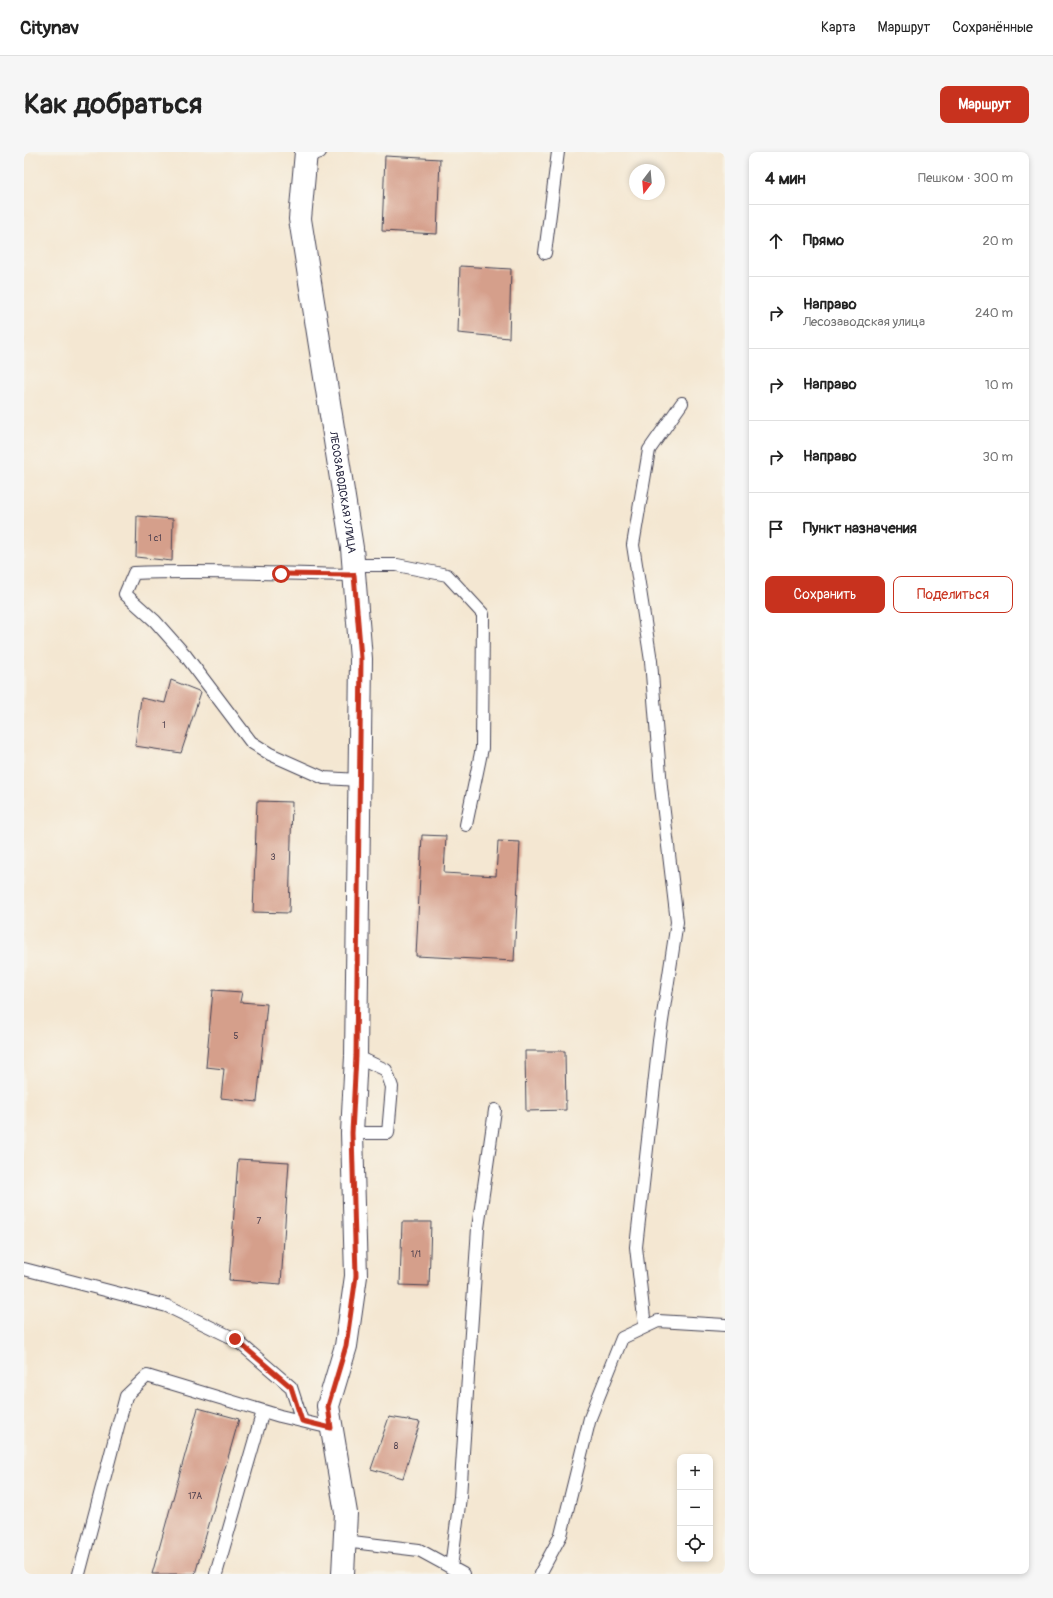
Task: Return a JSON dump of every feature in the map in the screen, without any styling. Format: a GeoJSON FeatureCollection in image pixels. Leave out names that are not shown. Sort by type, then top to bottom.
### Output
{"type":"FeatureCollection","features":[{"type":"Feature","properties":{"kind":"street","name":"ЛЕСОЗАВОДСКАЯ УЛИЦА"},"geometry":{"type":"LineString","coordinates":[[311,154],[300,219],[352,548],[361,658],[356,1056],[352,1133],[356,1276],[346,1346],[328,1406],[346,1514],[343,1574]]}},
{"type":"Feature","properties":{"kind":"lane"},"geometry":{"type":"LineString","coordinates":[[544,253],[558,152]]}},
{"type":"Feature","properties":{"kind":"lane"},"geometry":{"type":"LineString","coordinates":[[645,1327],[636,1247],[659,1041],[676,922],[661,787],[651,661],[633,545],[649,450],[682,403]]}},
{"type":"Feature","properties":{"kind":"lane"},"geometry":{"type":"LineString","coordinates":[[359,780],[324,778],[270,754],[250,742],[186,656],[155,621],[125,594],[134,573],[181,571],[281,574],[354,570],[397,565],[447,575],[483,614],[482,748],[466,825]]}},
{"type":"Feature","properties":{"kind":"lane"},"geometry":{"type":"LineString","coordinates":[[352,1133],[388,1133],[392,1087],[386,1070],[356,1056]]}},
{"type":"Feature","properties":{"kind":"lane"},"geometry":{"type":"LineString","coordinates":[[451,1568],[460,1497],[478,1228],[495,1110]]}},
{"type":"Feature","properties":{"kind":"lane"},"geometry":{"type":"LineString","coordinates":[[24,1269],[167,1306],[235,1339],[291,1387],[302,1421]]}},
{"type":"Feature","properties":{"kind":"lane"},"geometry":{"type":"LineString","coordinates":[[540,1574],[561,1535],[590,1418],[622,1338],[658,1321],[725,1325]]}},
{"type":"Feature","properties":{"kind":"lane"},"geometry":{"type":"LineString","coordinates":[[79,1574],[126,1396],[147,1376],[263,1411],[331,1428]]}},
{"type":"Feature","properties":{"kind":"lane"},"geometry":{"type":"LineString","coordinates":[[216,1574],[263,1411]]}},
{"type":"Feature","properties":{"kind":"lane"},"geometry":{"type":"LineString","coordinates":[[344,1541],[419,1550],[463,1574]]}},
{"type":"Feature","properties":{"kind":"building"},"geometry":{"type":"Polygon","coordinates":[[[385,156],[440,159],[437,234],[382,231],[385,156]]]}},
{"type":"Feature","properties":{"kind":"building"},"geometry":{"type":"Polygon","coordinates":[[[460,266],[511,269],[509,338],[458,333],[460,266]]]}},
{"type":"Feature","properties":{"kind":"building"},"geometry":{"type":"Polygon","coordinates":[[[137,516],[173,519],[172,561],[136,557],[137,516]]]}},
{"type":"Feature","properties":{"kind":"building"},"geometry":{"type":"Polygon","coordinates":[[[171,680],[201,692],[181,753],[135,746],[141,698],[165,703],[171,680]]]}},
{"type":"Feature","properties":{"kind":"building"},"geometry":{"type":"Polygon","coordinates":[[[257,801],[292,802],[289,913],[253,912],[257,801]]]}},
{"type":"Feature","properties":{"kind":"building"},"geometry":{"type":"Polygon","coordinates":[[[422,835],[446,836],[444,873],[496,876],[498,841],[520,842],[514,961],[416,956],[422,835]]]}},
{"type":"Feature","properties":{"kind":"building"},"geometry":{"type":"Polygon","coordinates":[[[213,990],[242,992],[240,1002],[267,1004],[257,1102],[221,1098],[224,1069],[206,1067],[213,990]]]}},
{"type":"Feature","properties":{"kind":"building"},"geometry":{"type":"Polygon","coordinates":[[[525,1051],[565,1051],[566,1110],[526,1111],[525,1051]]]}},
{"type":"Feature","properties":{"kind":"building"},"geometry":{"type":"Polygon","coordinates":[[[238,1159],[289,1162],[281,1284],[229,1280],[238,1159]]]}},
{"type":"Feature","properties":{"kind":"building"},"geometry":{"type":"Polygon","coordinates":[[[402,1222],[431,1222],[429,1286],[400,1285],[402,1222]]]}},
{"type":"Feature","properties":{"kind":"building"},"geometry":{"type":"Polygon","coordinates":[[[198,1408],[239,1419],[195,1574],[152,1574],[198,1408]]]}},
{"type":"Feature","properties":{"kind":"building"},"geometry":{"type":"Polygon","coordinates":[[[389,1417],[420,1422],[403,1478],[371,1469],[389,1417]]]}},
{"type":"Feature","properties":{"kind":"route"},"geometry":{"type":"LineString","coordinates":[[235,1339],[291,1387],[302,1421],[331,1428],[328,1406],[346,1346],[356,1276],[352,1133],[356,1056],[361,658],[354,575],[281,574]]}}]}
